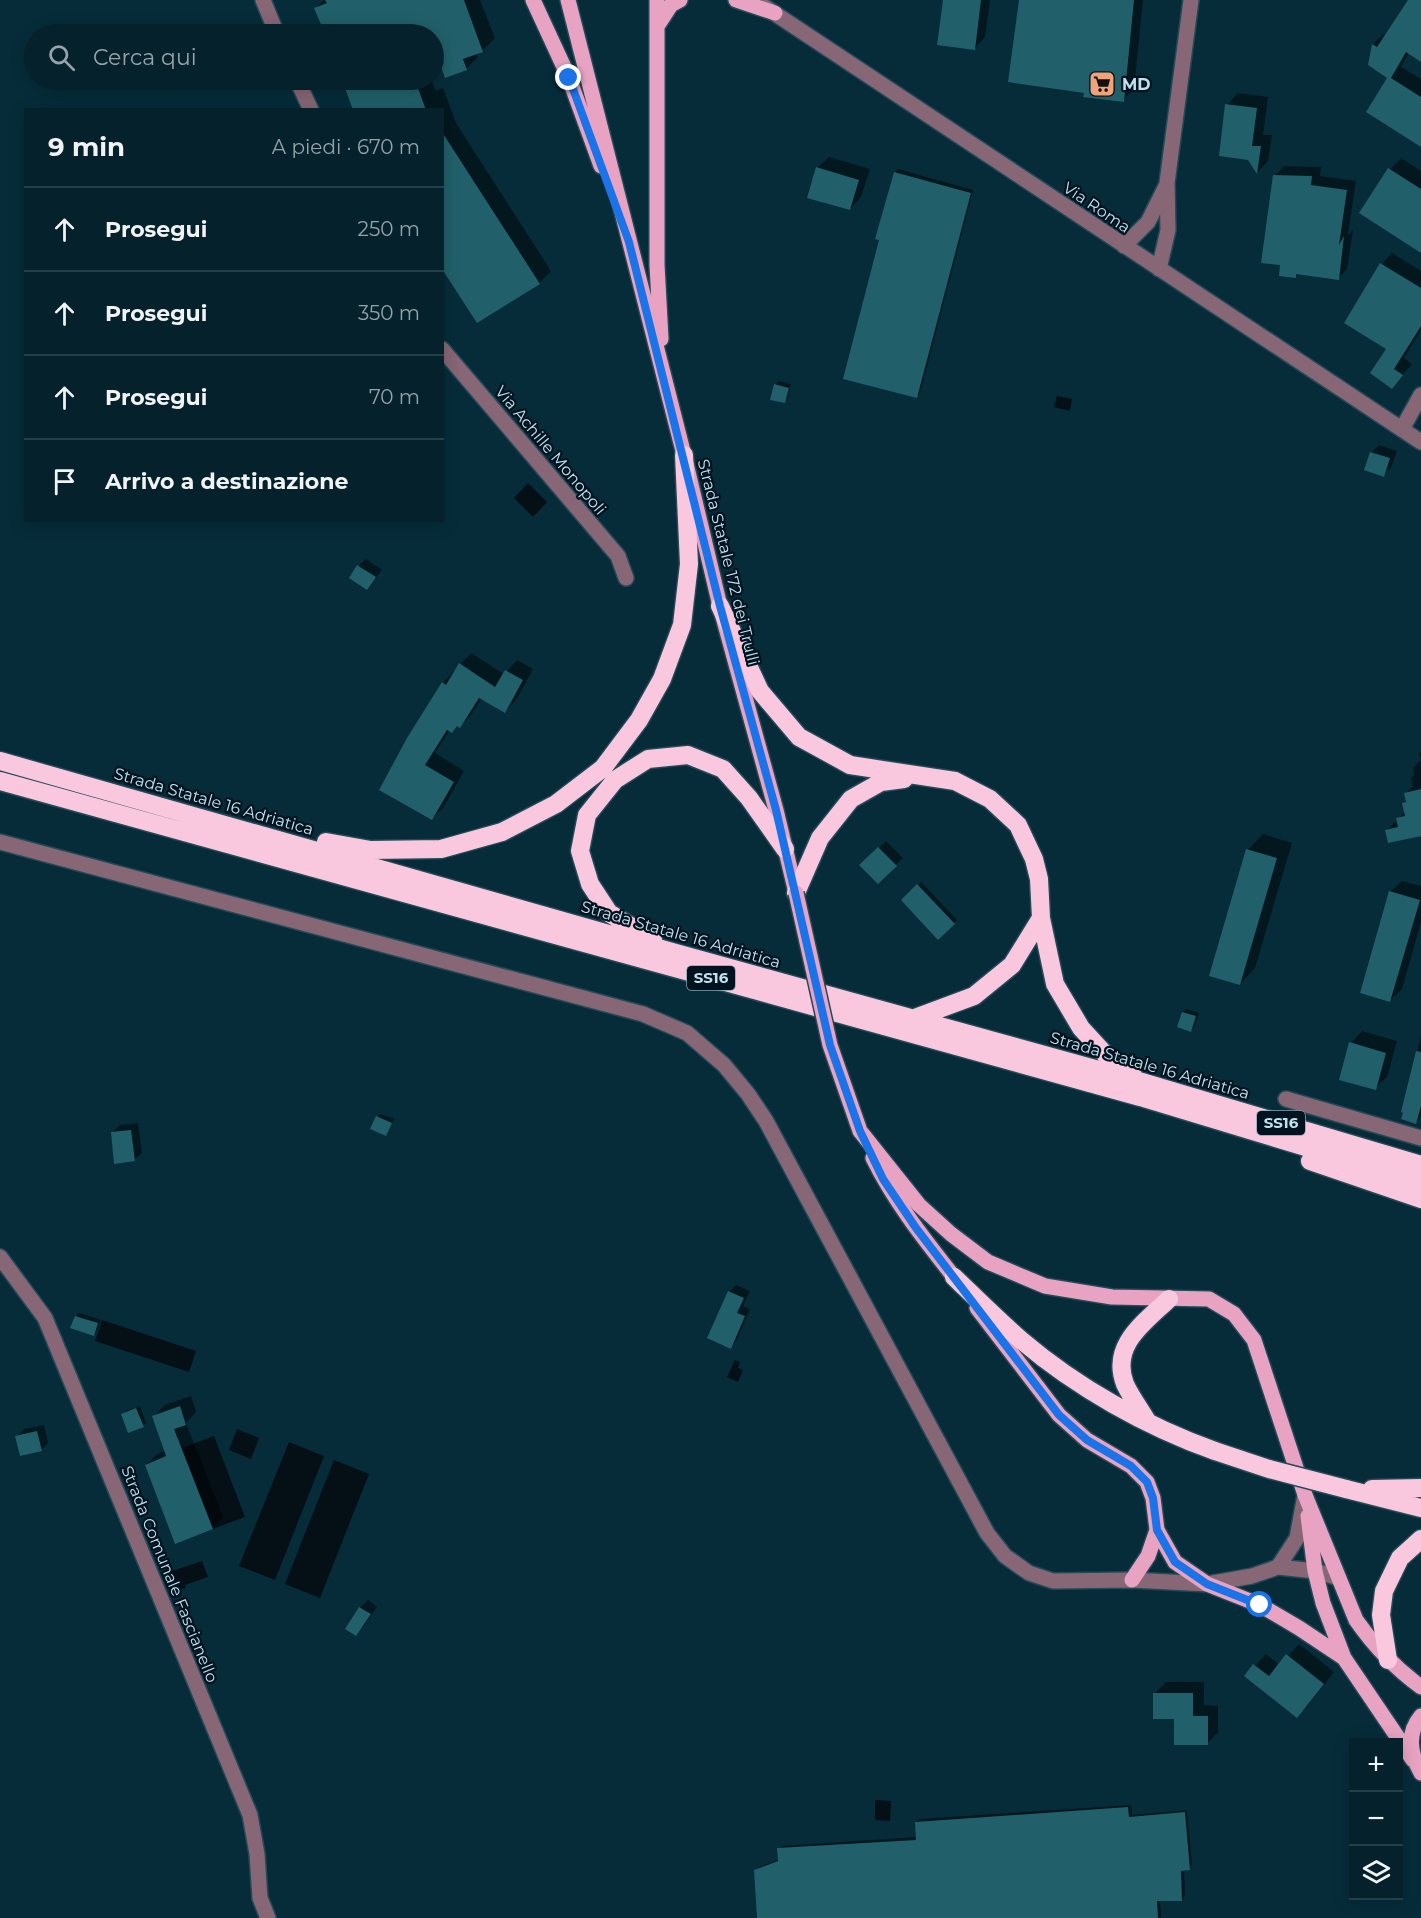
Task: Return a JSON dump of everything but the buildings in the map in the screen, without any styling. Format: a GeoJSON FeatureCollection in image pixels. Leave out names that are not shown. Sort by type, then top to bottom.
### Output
{"type":"FeatureCollection","features":[{"type":"Feature","properties":{"kind":"highway"},"geometry":{"type":"LineString","coordinates":[[236,827],[370,850],[441,849],[502,832],[556,804],[603,768],[639,720],[662,679],[682,625],[689,564],[684,455]]}},
{"type":"Feature","properties":{"kind":"highway"},"geometry":{"type":"LineString","coordinates":[[720,606],[760,691],[799,738],[850,765],[955,782],[990,799],[1018,825],[1034,859],[1039,879],[1041,918],[1054,984],[1081,1028],[1104,1053],[1142,1082]]}},
{"type":"Feature","properties":{"kind":"highway"},"geometry":{"type":"LineString","coordinates":[[672,952],[609,913],[590,884],[580,851],[587,815],[615,780],[648,759],[688,755],[723,769],[749,798],[785,849]]}},
{"type":"Feature","properties":{"kind":"highway","name":"Strada Statale 16 Adriatica"},"geometry":{"type":"LineString","coordinates":[[0,761],[672,952],[1142,1082],[1421,1165]]}},
{"type":"Feature","properties":{"kind":"highway"},"geometry":{"type":"LineString","coordinates":[[796,893],[820,838],[851,799],[881,782],[923,776]]}},
{"type":"Feature","properties":{"kind":"highway","name":"Strada Statale 16 Adriatica"},"geometry":{"type":"LineString","coordinates":[[0,781],[1094,1084],[1421,1182]]}},
{"type":"Feature","properties":{"kind":"highway"},"geometry":{"type":"LineString","coordinates":[[915,1018],[974,996],[1012,965],[1041,918]]}},
{"type":"Feature","properties":{"kind":"highway"},"geometry":{"type":"LineString","coordinates":[[1094,1084],[1421,1199]]}},
{"type":"Feature","properties":{"kind":"highway"},"geometry":{"type":"LineString","coordinates":[[954,1277],[1022,1341],[1089,1390],[1181,1439],[1269,1469],[1421,1508]]}},
{"type":"Feature","properties":{"kind":"highway"},"geometry":{"type":"LineString","coordinates":[[1148,1422],[1125,1383],[1121,1355],[1135,1331],[1169,1299]]}},
{"type":"Feature","properties":{"kind":"highway"},"geometry":{"type":"LineString","coordinates":[[1346,1490],[1421,1488]]}},
{"type":"Feature","properties":{"kind":"highway"},"geometry":{"type":"LineString","coordinates":[[1388,1660],[1381,1615],[1384,1592],[1400,1558],[1421,1539]]}},
{"type":"Feature","properties":{"kind":"main road"},"geometry":{"type":"LineString","coordinates":[[533,0],[569,78],[629,242]]}},
{"type":"Feature","properties":{"kind":"main road","name":"Strada Statale 172 dei Trulli"},"geometry":{"type":"LineString","coordinates":[[568,0],[684,455],[720,606],[785,849],[830,1045],[860,1131]]}},
{"type":"Feature","properties":{"kind":"main road"},"geometry":{"type":"LineString","coordinates":[[657,0],[657,264],[663,372]]}},
{"type":"Feature","properties":{"kind":"main road"},"geometry":{"type":"LineString","coordinates":[[658,25],[671,5],[680,0]]}},
{"type":"Feature","properties":{"kind":"main road"},"geometry":{"type":"LineString","coordinates":[[736,0],[775,13]]}},
{"type":"Feature","properties":{"kind":"main road"},"geometry":{"type":"LineString","coordinates":[[762,0],[775,13]]}},
{"type":"Feature","properties":{"kind":"main road"},"geometry":{"type":"LineString","coordinates":[[860,1131],[883,1179],[916,1228],[1059,1415],[1087,1440],[1131,1466],[1147,1482],[1153,1498],[1157,1530],[1175,1562],[1207,1584],[1260,1605],[1344,1658]]}},
{"type":"Feature","properties":{"kind":"main road"},"geometry":{"type":"LineString","coordinates":[[860,1131],[919,1205],[951,1234],[988,1262],[1045,1286],[1112,1297],[1209,1299],[1234,1314],[1254,1340],[1305,1495],[1356,1620],[1368,1638],[1388,1660],[1401,1673],[1421,1687]]}},
{"type":"Feature","properties":{"kind":"main road"},"geometry":{"type":"LineString","coordinates":[[1305,1495],[1315,1571],[1323,1603],[1344,1658],[1417,1766]]}},
{"type":"Feature","properties":{"kind":"main road"},"geometry":{"type":"LineString","coordinates":[[1132,1580],[1148,1556],[1157,1530]]}},
{"type":"Feature","properties":{"kind":"main road"},"geometry":{"type":"LineString","coordinates":[[1417,1766],[1410,1746],[1412,1731],[1421,1716]]}},
{"type":"Feature","properties":{"kind":"street"},"geometry":{"type":"LineString","coordinates":[[263,0],[273,24]]}},
{"type":"Feature","properties":{"kind":"street","name":"Via Roma"},"geometry":{"type":"LineString","coordinates":[[754,0],[1421,442]]}},
{"type":"Feature","properties":{"kind":"street"},"geometry":{"type":"LineString","coordinates":[[1159,269],[1168,230],[1167,183],[1191,0]]}},
{"type":"Feature","properties":{"kind":"street"},"geometry":{"type":"LineString","coordinates":[[302,90],[310,108]]}},
{"type":"Feature","properties":{"kind":"street"},"geometry":{"type":"LineString","coordinates":[[1124,246],[1148,222],[1167,183]]}},
{"type":"Feature","properties":{"kind":"street","name":"Via Achille Monopoli"},"geometry":{"type":"LineString","coordinates":[[444,351],[618,556],[626,578]]}},
{"type":"Feature","properties":{"kind":"street"},"geometry":{"type":"LineString","coordinates":[[1402,429],[1421,395]]}},
{"type":"Feature","properties":{"kind":"street"},"geometry":{"type":"LineString","coordinates":[[0,842],[643,1014],[687,1033],[724,1065],[748,1094],[766,1121],[987,1533],[1005,1556],[1029,1574],[1053,1581],[1132,1580],[1207,1584],[1252,1576],[1278,1567],[1315,1571],[1339,1578]]}},
{"type":"Feature","properties":{"kind":"street"},"geometry":{"type":"LineString","coordinates":[[1286,1098],[1421,1138]]}},
{"type":"Feature","properties":{"kind":"street","name":"Strada Comunale Fascianello"},"geometry":{"type":"LineString","coordinates":[[0,1257],[45,1318],[250,1815],[257,1854],[260,1898],[268,1918]]}},
{"type":"Feature","properties":{"kind":"street"},"geometry":{"type":"LineString","coordinates":[[1278,1567],[1297,1538],[1305,1495]]}},
{"type":"Feature","properties":{"kind":"shaded area"},"geometry":{"type":"Polygon","coordinates":[[[1057,396],[1072,399],[1070,411],[1054,407],[1057,396]]]}},
{"type":"Feature","properties":{"kind":"shaded area"},"geometry":{"type":"Polygon","coordinates":[[[528,483],[547,502],[533,517],[514,498],[528,483]]]}},
{"type":"Feature","properties":{"kind":"shaded area"},"geometry":{"type":"Polygon","coordinates":[[[102,1320],[196,1351],[189,1372],[95,1341],[102,1320]]]}},
{"type":"Feature","properties":{"kind":"shaded area"},"geometry":{"type":"Polygon","coordinates":[[[735,1360],[740,1362],[738,1368],[743,1370],[738,1382],[727,1377],[735,1360]]]}},
{"type":"Feature","properties":{"kind":"shaded area"},"geometry":{"type":"Polygon","coordinates":[[[237,1429],[259,1438],[251,1459],[229,1450],[237,1429]]]}},
{"type":"Feature","properties":{"kind":"shaded area"},"geometry":{"type":"Polygon","coordinates":[[[214,1436],[245,1517],[213,1529],[182,1448],[214,1436]]]}},
{"type":"Feature","properties":{"kind":"shaded area"},"geometry":{"type":"Polygon","coordinates":[[[289,1442],[324,1456],[275,1580],[239,1566],[289,1442]]]}},
{"type":"Feature","properties":{"kind":"shaded area"},"geometry":{"type":"Polygon","coordinates":[[[334,1460],[369,1474],[320,1598],[285,1584],[334,1460]]]}},
{"type":"Feature","properties":{"kind":"shaded area"},"geometry":{"type":"Polygon","coordinates":[[[202,1561],[208,1577],[185,1585],[186,1588],[179,1590],[172,1571],[202,1561]]]}},
{"type":"Feature","properties":{"kind":"shaded area"},"geometry":{"type":"Polygon","coordinates":[[[875,1800],[891,1801],[890,1821],[875,1820],[875,1800]]]}},
{"type":"Feature","properties":{"kind":"place","name":"MD"},"geometry":{"type":"Point","coordinates":[1102,84]}},
{"type":"Feature","properties":{"kind":"route"},"geometry":{"type":"LineString","coordinates":[[569,78],[629,242],[720,606],[776,810],[830,1045],[860,1131],[883,1179],[916,1228],[1059,1415],[1087,1440],[1131,1466],[1147,1482],[1153,1498],[1157,1530],[1175,1562],[1207,1584],[1260,1605]]}}]}
